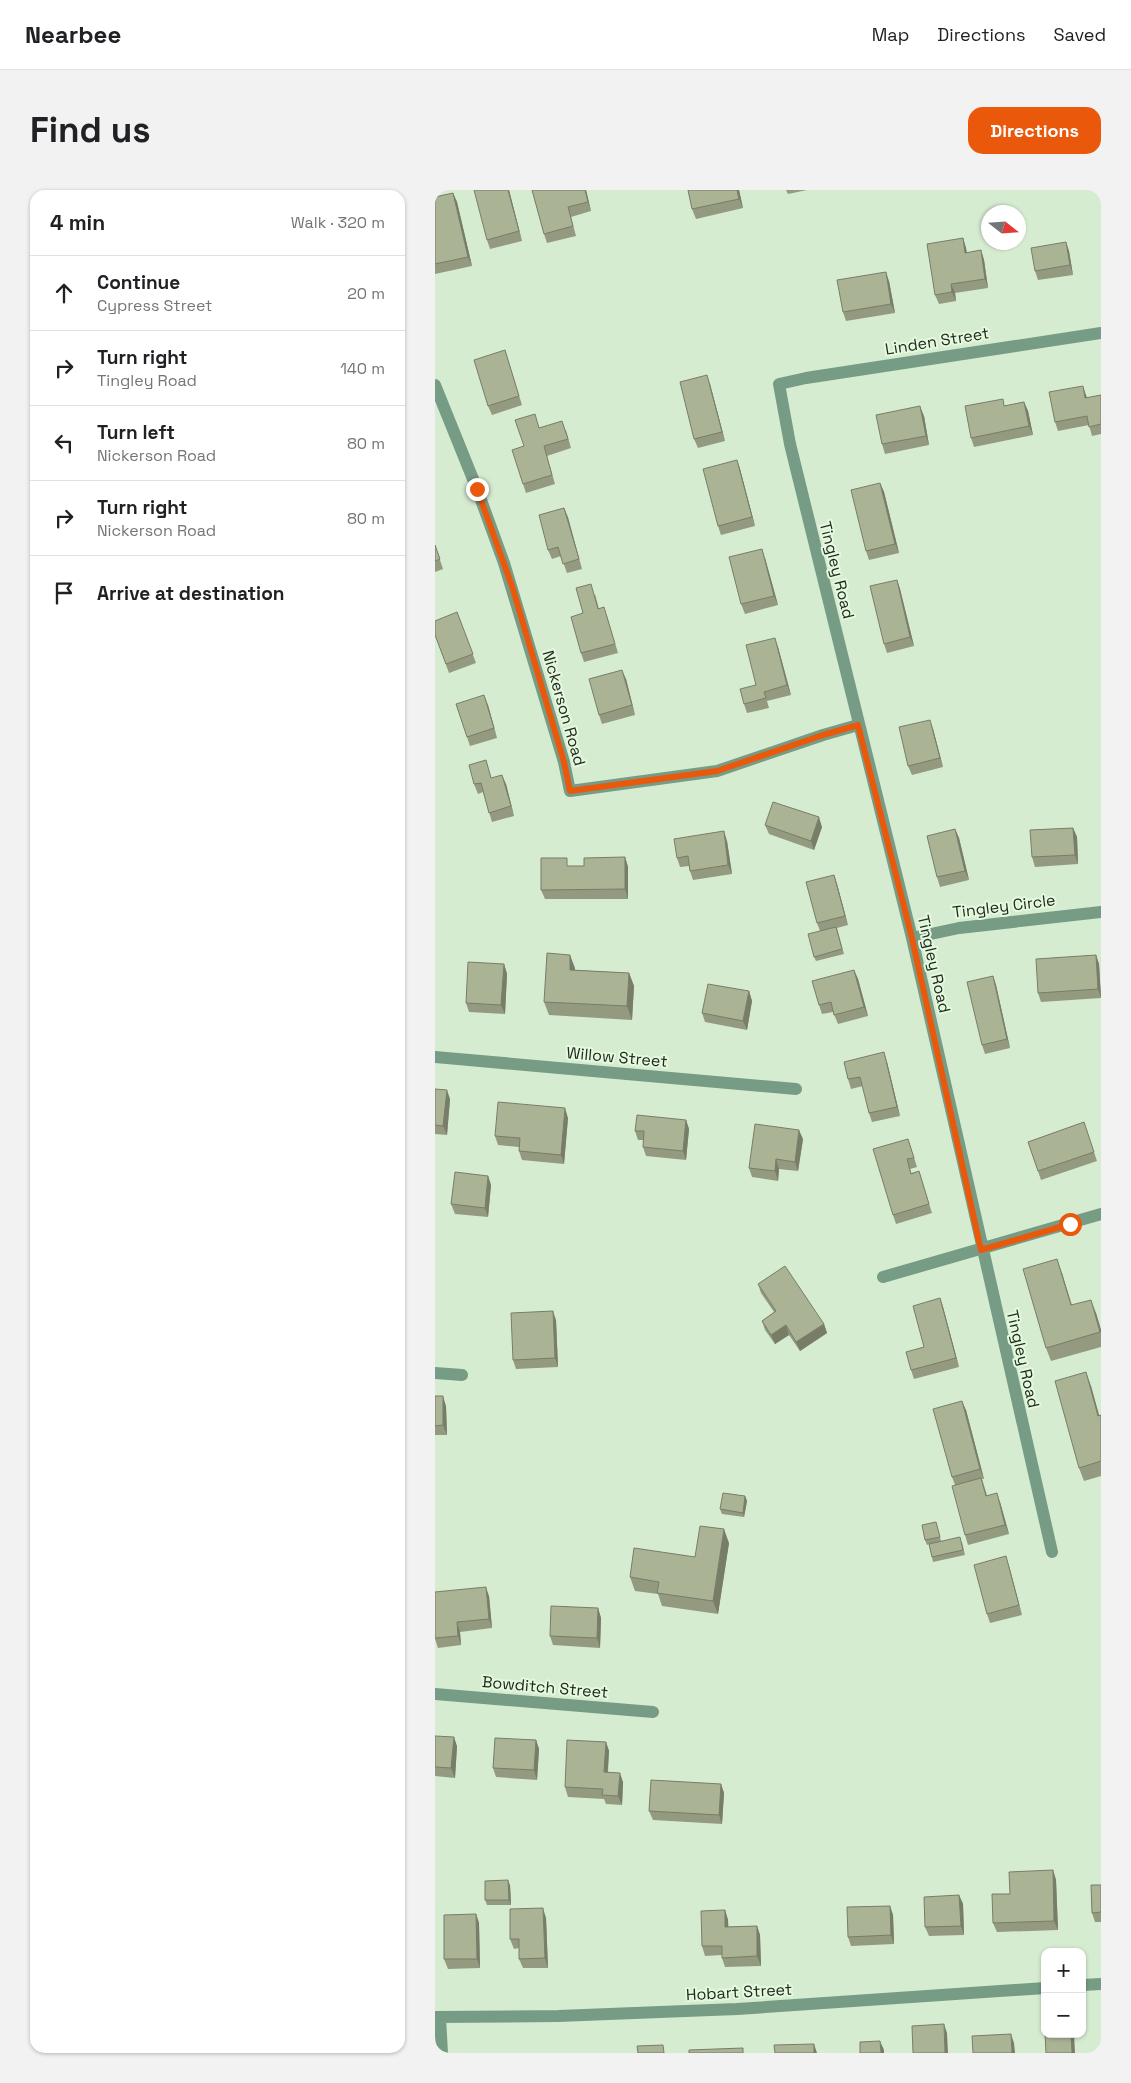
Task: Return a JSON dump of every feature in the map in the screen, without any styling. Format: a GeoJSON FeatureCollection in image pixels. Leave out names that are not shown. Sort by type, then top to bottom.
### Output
{"type":"FeatureCollection","features":[{"type":"Feature","properties":{"kind":"street","name":"Linden Street"},"geometry":{"type":"LineString","coordinates":[[779,384],[806,378],[1101,333]]}},
{"type":"Feature","properties":{"kind":"street","name":"Tingley Road"},"geometry":{"type":"LineString","coordinates":[[779,384],[790,444],[912,938],[981,1250],[1052,1552]]}},
{"type":"Feature","properties":{"kind":"street","name":"Nickerson Road"},"geometry":{"type":"LineString","coordinates":[[435,385],[477,489],[504,563],[564,762],[570,791],[717,771],[858,725]]}},
{"type":"Feature","properties":{"kind":"street","name":"Tingley Circle"},"geometry":{"type":"LineString","coordinates":[[912,938],[959,928],[1101,912]]}},
{"type":"Feature","properties":{"kind":"street","name":"Willow Street"},"geometry":{"type":"LineString","coordinates":[[435,1057],[796,1089]]}},
{"type":"Feature","properties":{"kind":"street"},"geometry":{"type":"LineString","coordinates":[[883,1277],[1101,1214]]}},
{"type":"Feature","properties":{"kind":"street"},"geometry":{"type":"LineString","coordinates":[[435,1374],[462,1375]]}},
{"type":"Feature","properties":{"kind":"street","name":"Bowditch Street"},"geometry":{"type":"LineString","coordinates":[[435,1694],[653,1712]]}},
{"type":"Feature","properties":{"kind":"street"},"geometry":{"type":"LineString","coordinates":[[1086,1985],[1101,1984]]}},
{"type":"Feature","properties":{"kind":"street","name":"Hobart Street"},"geometry":{"type":"LineString","coordinates":[[438,2017],[558,2016],[737,2009],[1041,1988]]}},
{"type":"Feature","properties":{"kind":"street"},"geometry":{"type":"LineString","coordinates":[[438,2017],[442,2053]]}},
{"type":"Feature","properties":{"kind":"building"},"geometry":{"type":"Polygon","coordinates":[[[474,190],[508,190],[519,231],[487,240],[474,190]]]}},
{"type":"Feature","properties":{"kind":"building"},"geometry":{"type":"Polygon","coordinates":[[[532,190],[585,190],[588,202],[568,207],[573,226],[544,234],[532,190]]]}},
{"type":"Feature","properties":{"kind":"building"},"geometry":{"type":"Polygon","coordinates":[[[688,190],[737,190],[739,199],[692,209],[688,190]]]}},
{"type":"Feature","properties":{"kind":"building"},"geometry":{"type":"Polygon","coordinates":[[[453,193],[468,257],[435,264],[435,197],[453,193]]]}},
{"type":"Feature","properties":{"kind":"building"},"geometry":{"type":"Polygon","coordinates":[[[963,238],[965,253],[981,250],[985,279],[951,284],[952,292],[935,295],[927,244],[963,238]]]}},
{"type":"Feature","properties":{"kind":"building"},"geometry":{"type":"Polygon","coordinates":[[[1066,242],[1070,265],[1035,271],[1031,248],[1066,242]]]}},
{"type":"Feature","properties":{"kind":"building"},"geometry":{"type":"Polygon","coordinates":[[[886,272],[891,304],[843,312],[837,280],[886,272]]]}},
{"type":"Feature","properties":{"kind":"building"},"geometry":{"type":"Polygon","coordinates":[[[505,350],[519,396],[488,406],[474,360],[505,350]]]}},
{"type":"Feature","properties":{"kind":"building"},"geometry":{"type":"Polygon","coordinates":[[[707,375],[722,432],[694,439],[680,382],[707,375]]]}},
{"type":"Feature","properties":{"kind":"building"},"geometry":{"type":"Polygon","coordinates":[[[1083,386],[1085,398],[1101,395],[1101,424],[1089,427],[1087,416],[1055,422],[1049,392],[1083,386]]]}},
{"type":"Feature","properties":{"kind":"building"},"geometry":{"type":"Polygon","coordinates":[[[1003,399],[1004,406],[1024,402],[1029,426],[971,438],[965,406],[1003,399]]]}},
{"type":"Feature","properties":{"kind":"building"},"geometry":{"type":"Polygon","coordinates":[[[920,406],[926,436],[882,444],[876,415],[920,406]]]}},
{"type":"Feature","properties":{"kind":"building"},"geometry":{"type":"Polygon","coordinates":[[[535,414],[539,428],[562,421],[568,439],[544,446],[552,475],[523,484],[512,450],[524,446],[515,420],[535,414]]]}},
{"type":"Feature","properties":{"kind":"building"},"geometry":{"type":"Polygon","coordinates":[[[737,460],[752,517],[718,526],[703,469],[737,460]]]}},
{"type":"Feature","properties":{"kind":"building"},"geometry":{"type":"Polygon","coordinates":[[[880,483],[895,544],[866,551],[851,490],[880,483]]]}},
{"type":"Feature","properties":{"kind":"building"},"geometry":{"type":"Polygon","coordinates":[[[564,508],[579,559],[563,564],[558,547],[548,550],[539,515],[564,508]]]}},
{"type":"Feature","properties":{"kind":"building"},"geometry":{"type":"Polygon","coordinates":[[[435,545],[440,559],[435,561],[435,545]]]}},
{"type":"Feature","properties":{"kind":"building"},"geometry":{"type":"Polygon","coordinates":[[[762,549],[774,596],[741,604],[729,557],[762,549]]]}},
{"type":"Feature","properties":{"kind":"building"},"geometry":{"type":"Polygon","coordinates":[[[897,580],[910,637],[884,644],[870,586],[897,580]]]}},
{"type":"Feature","properties":{"kind":"building"},"geometry":{"type":"Polygon","coordinates":[[[591,584],[598,609],[604,607],[615,644],[581,653],[571,617],[583,613],[576,588],[591,584]]]}},
{"type":"Feature","properties":{"kind":"building"},"geometry":{"type":"Polygon","coordinates":[[[457,612],[473,654],[446,664],[435,635],[435,621],[457,612]]]}},
{"type":"Feature","properties":{"kind":"building"},"geometry":{"type":"Polygon","coordinates":[[[775,638],[787,685],[764,692],[766,698],[744,704],[740,689],[756,685],[746,645],[775,638]]]}},
{"type":"Feature","properties":{"kind":"building"},"geometry":{"type":"Polygon","coordinates":[[[622,670],[632,705],[599,715],[589,679],[622,670]]]}},
{"type":"Feature","properties":{"kind":"building"},"geometry":{"type":"Polygon","coordinates":[[[484,695],[494,728],[467,737],[456,704],[484,695]]]}},
{"type":"Feature","properties":{"kind":"building"},"geometry":{"type":"Polygon","coordinates":[[[930,720],[940,758],[908,766],[899,727],[930,720]]]}},
{"type":"Feature","properties":{"kind":"building"},"geometry":{"type":"Polygon","coordinates":[[[486,760],[491,778],[502,775],[511,806],[489,813],[481,783],[474,784],[469,765],[486,760]]]}},
{"type":"Feature","properties":{"kind":"building"},"geometry":{"type":"Polygon","coordinates":[[[773,802],[819,817],[811,841],[765,825],[773,802]]]}},
{"type":"Feature","properties":{"kind":"building"},"geometry":{"type":"Polygon","coordinates":[[[1073,828],[1075,855],[1032,857],[1030,830],[1073,828]]]}},
{"type":"Feature","properties":{"kind":"building"},"geometry":{"type":"Polygon","coordinates":[[[955,829],[965,871],[937,877],[927,836],[955,829]]]}},
{"type":"Feature","properties":{"kind":"building"},"geometry":{"type":"Polygon","coordinates":[[[724,831],[728,865],[690,871],[688,856],[677,858],[674,839],[724,831]]]}},
{"type":"Feature","properties":{"kind":"building"},"geometry":{"type":"Polygon","coordinates":[[[625,857],[625,889],[541,890],[541,858],[567,858],[567,866],[584,866],[584,858],[625,857]]]}},
{"type":"Feature","properties":{"kind":"building"},"geometry":{"type":"Polygon","coordinates":[[[834,875],[845,916],[817,923],[806,882],[834,875]]]}},
{"type":"Feature","properties":{"kind":"building"},"geometry":{"type":"Polygon","coordinates":[[[836,927],[842,949],[814,957],[808,934],[836,927]]]}},
{"type":"Feature","properties":{"kind":"building"},"geometry":{"type":"Polygon","coordinates":[[[547,953],[570,955],[570,970],[629,973],[627,1006],[544,1002],[547,953]]]}},
{"type":"Feature","properties":{"kind":"building"},"geometry":{"type":"Polygon","coordinates":[[[1096,955],[1098,989],[1038,993],[1036,959],[1096,955]]]}},
{"type":"Feature","properties":{"kind":"building"},"geometry":{"type":"Polygon","coordinates":[[[468,962],[504,964],[501,1005],[466,1003],[468,962]]]}},
{"type":"Feature","properties":{"kind":"building"},"geometry":{"type":"Polygon","coordinates":[[[854,970],[864,1007],[834,1015],[831,1002],[819,1005],[812,981],[854,970]]]}},
{"type":"Feature","properties":{"kind":"building"},"geometry":{"type":"Polygon","coordinates":[[[993,976],[1007,1039],[982,1045],[967,982],[993,976]]]}},
{"type":"Feature","properties":{"kind":"building"},"geometry":{"type":"Polygon","coordinates":[[[708,984],[749,991],[743,1021],[702,1013],[708,984]]]}},
{"type":"Feature","properties":{"kind":"building"},"geometry":{"type":"Polygon","coordinates":[[[884,1052],[897,1107],[869,1113],[860,1077],[848,1079],[844,1062],[884,1052]]]}},
{"type":"Feature","properties":{"kind":"building"},"geometry":{"type":"Polygon","coordinates":[[[435,1089],[447,1090],[443,1126],[435,1125],[435,1089]]]}},
{"type":"Feature","properties":{"kind":"building"},"geometry":{"type":"Polygon","coordinates":[[[498,1102],[565,1108],[561,1155],[519,1151],[520,1138],[495,1136],[498,1102]]]}},
{"type":"Feature","properties":{"kind":"building"},"geometry":{"type":"Polygon","coordinates":[[[637,1115],[686,1120],[683,1151],[643,1147],[644,1131],[635,1131],[637,1115]]]}},
{"type":"Feature","properties":{"kind":"building"},"geometry":{"type":"Polygon","coordinates":[[[1084,1122],[1094,1152],[1038,1171],[1028,1142],[1084,1122]]]}},
{"type":"Feature","properties":{"kind":"building"},"geometry":{"type":"Polygon","coordinates":[[[755,1124],[799,1130],[795,1162],[776,1159],[775,1171],[749,1168],[755,1124]]]}},
{"type":"Feature","properties":{"kind":"building"},"geometry":{"type":"Polygon","coordinates":[[[908,1139],[914,1158],[907,1159],[911,1174],[919,1171],[929,1204],[893,1215],[873,1149],[908,1139]]]}},
{"type":"Feature","properties":{"kind":"building"},"geometry":{"type":"Polygon","coordinates":[[[455,1172],[488,1176],[485,1208],[451,1204],[455,1172]]]}},
{"type":"Feature","properties":{"kind":"building"},"geometry":{"type":"Polygon","coordinates":[[[1057,1259],[1071,1305],[1091,1300],[1100,1332],[1046,1348],[1023,1269],[1057,1259]]]}},
{"type":"Feature","properties":{"kind":"building"},"geometry":{"type":"Polygon","coordinates":[[[785,1266],[824,1324],[796,1342],[786,1325],[771,1335],[762,1321],[776,1311],[758,1284],[785,1266]]]}},
{"type":"Feature","properties":{"kind":"building"},"geometry":{"type":"Polygon","coordinates":[[[940,1298],[956,1358],[911,1370],[906,1352],[924,1347],[913,1306],[940,1298]]]}},
{"type":"Feature","properties":{"kind":"building"},"geometry":{"type":"Polygon","coordinates":[[[553,1311],[555,1358],[513,1360],[511,1313],[553,1311]]]}},
{"type":"Feature","properties":{"kind":"building"},"geometry":{"type":"Polygon","coordinates":[[[1086,1372],[1098,1416],[1101,1415],[1101,1461],[1079,1468],[1055,1381],[1086,1372]]]}},
{"type":"Feature","properties":{"kind":"building"},"geometry":{"type":"Polygon","coordinates":[[[435,1396],[443,1396],[443,1425],[435,1426],[435,1396]]]}},
{"type":"Feature","properties":{"kind":"building"},"geometry":{"type":"Polygon","coordinates":[[[962,1401],[980,1469],[952,1477],[933,1409],[962,1401]]]}},
{"type":"Feature","properties":{"kind":"building"},"geometry":{"type":"Polygon","coordinates":[[[981,1478],[986,1496],[997,1493],[1005,1525],[965,1535],[952,1486],[981,1478]]]}},
{"type":"Feature","properties":{"kind":"building"},"geometry":{"type":"Polygon","coordinates":[[[723,1493],[745,1496],[743,1513],[720,1509],[723,1493]]]}},
{"type":"Feature","properties":{"kind":"building"},"geometry":{"type":"Polygon","coordinates":[[[936,1522],[940,1537],[925,1540],[922,1525],[936,1522]]]}},
{"type":"Feature","properties":{"kind":"building"},"geometry":{"type":"Polygon","coordinates":[[[700,1526],[724,1529],[713,1601],[657,1593],[659,1582],[630,1577],[634,1548],[695,1557],[700,1526]]]}},
{"type":"Feature","properties":{"kind":"building"},"geometry":{"type":"Polygon","coordinates":[[[960,1537],[963,1550],[932,1557],[929,1544],[960,1537]]]}},
{"type":"Feature","properties":{"kind":"building"},"geometry":{"type":"Polygon","coordinates":[[[1006,1556],[1019,1605],[987,1614],[974,1565],[1006,1556]]]}},
{"type":"Feature","properties":{"kind":"building"},"geometry":{"type":"Polygon","coordinates":[[[486,1587],[489,1619],[457,1622],[458,1636],[435,1638],[435,1592],[486,1587]]]}},
{"type":"Feature","properties":{"kind":"building"},"geometry":{"type":"Polygon","coordinates":[[[551,1606],[598,1608],[597,1638],[550,1636],[551,1606]]]}},
{"type":"Feature","properties":{"kind":"building"},"geometry":{"type":"Polygon","coordinates":[[[435,1736],[454,1737],[451,1768],[435,1767],[435,1736]]]}},
{"type":"Feature","properties":{"kind":"building"},"geometry":{"type":"Polygon","coordinates":[[[495,1738],[536,1740],[534,1770],[493,1768],[495,1738]]]}},
{"type":"Feature","properties":{"kind":"building"},"geometry":{"type":"Polygon","coordinates":[[[567,1740],[606,1742],[604,1772],[620,1773],[618,1796],[602,1795],[603,1789],[565,1787],[567,1740]]]}},
{"type":"Feature","properties":{"kind":"building"},"geometry":{"type":"Polygon","coordinates":[[[651,1780],[721,1784],[719,1815],[649,1811],[651,1780]]]}},
{"type":"Feature","properties":{"kind":"building"},"geometry":{"type":"Polygon","coordinates":[[[1053,1870],[1054,1921],[993,1923],[992,1894],[1010,1894],[1009,1872],[1053,1870]]]}},
{"type":"Feature","properties":{"kind":"building"},"geometry":{"type":"Polygon","coordinates":[[[508,1880],[509,1900],[485,1900],[485,1881],[508,1880]]]}},
{"type":"Feature","properties":{"kind":"building"},"geometry":{"type":"Polygon","coordinates":[[[1091,1885],[1101,1885],[1101,1912],[1092,1913],[1091,1885]]]}},
{"type":"Feature","properties":{"kind":"building"},"geometry":{"type":"Polygon","coordinates":[[[959,1895],[961,1926],[925,1927],[924,1897],[959,1895]]]}},
{"type":"Feature","properties":{"kind":"building"},"geometry":{"type":"Polygon","coordinates":[[[890,1906],[891,1935],[848,1937],[847,1907],[890,1906]]]}},
{"type":"Feature","properties":{"kind":"building"},"geometry":{"type":"Polygon","coordinates":[[[543,1908],[545,1958],[519,1959],[519,1939],[510,1939],[510,1909],[543,1908]]]}},
{"type":"Feature","properties":{"kind":"building"},"geometry":{"type":"Polygon","coordinates":[[[725,1910],[725,1927],[757,1926],[757,1956],[722,1958],[722,1946],[702,1946],[701,1911],[725,1910]]]}},
{"type":"Feature","properties":{"kind":"building"},"geometry":{"type":"Polygon","coordinates":[[[476,1914],[477,1959],[444,1959],[444,1915],[476,1914]]]}},
{"type":"Feature","properties":{"kind":"building"},"geometry":{"type":"Polygon","coordinates":[[[944,2024],[945,2053],[913,2053],[912,2026],[944,2024]]]}},
{"type":"Feature","properties":{"kind":"building"},"geometry":{"type":"Polygon","coordinates":[[[1011,2034],[1012,2053],[973,2053],[972,2036],[1011,2034]]]}},
{"type":"Feature","properties":{"kind":"building"},"geometry":{"type":"Polygon","coordinates":[[[1045,2038],[1071,2038],[1072,2053],[1046,2053],[1045,2038]]]}},
{"type":"Feature","properties":{"kind":"building"},"geometry":{"type":"Polygon","coordinates":[[[880,2041],[881,2053],[860,2053],[860,2042],[880,2041]]]}},
{"type":"Feature","properties":{"kind":"building"},"geometry":{"type":"Polygon","coordinates":[[[814,2044],[814,2053],[775,2053],[774,2045],[814,2044]]]}},
{"type":"Feature","properties":{"kind":"building"},"geometry":{"type":"Polygon","coordinates":[[[663,2045],[664,2053],[638,2053],[637,2046],[663,2045]]]}},
{"type":"Feature","properties":{"kind":"building"},"geometry":{"type":"Polygon","coordinates":[[[743,2048],[743,2053],[689,2053],[689,2050],[743,2048]]]}},
{"type":"Feature","properties":{"kind":"route"},"geometry":{"type":"LineString","coordinates":[[477,489],[512,586],[564,762],[570,791],[717,771],[858,725],[912,938],[981,1250],[1070,1224]]}}]}
